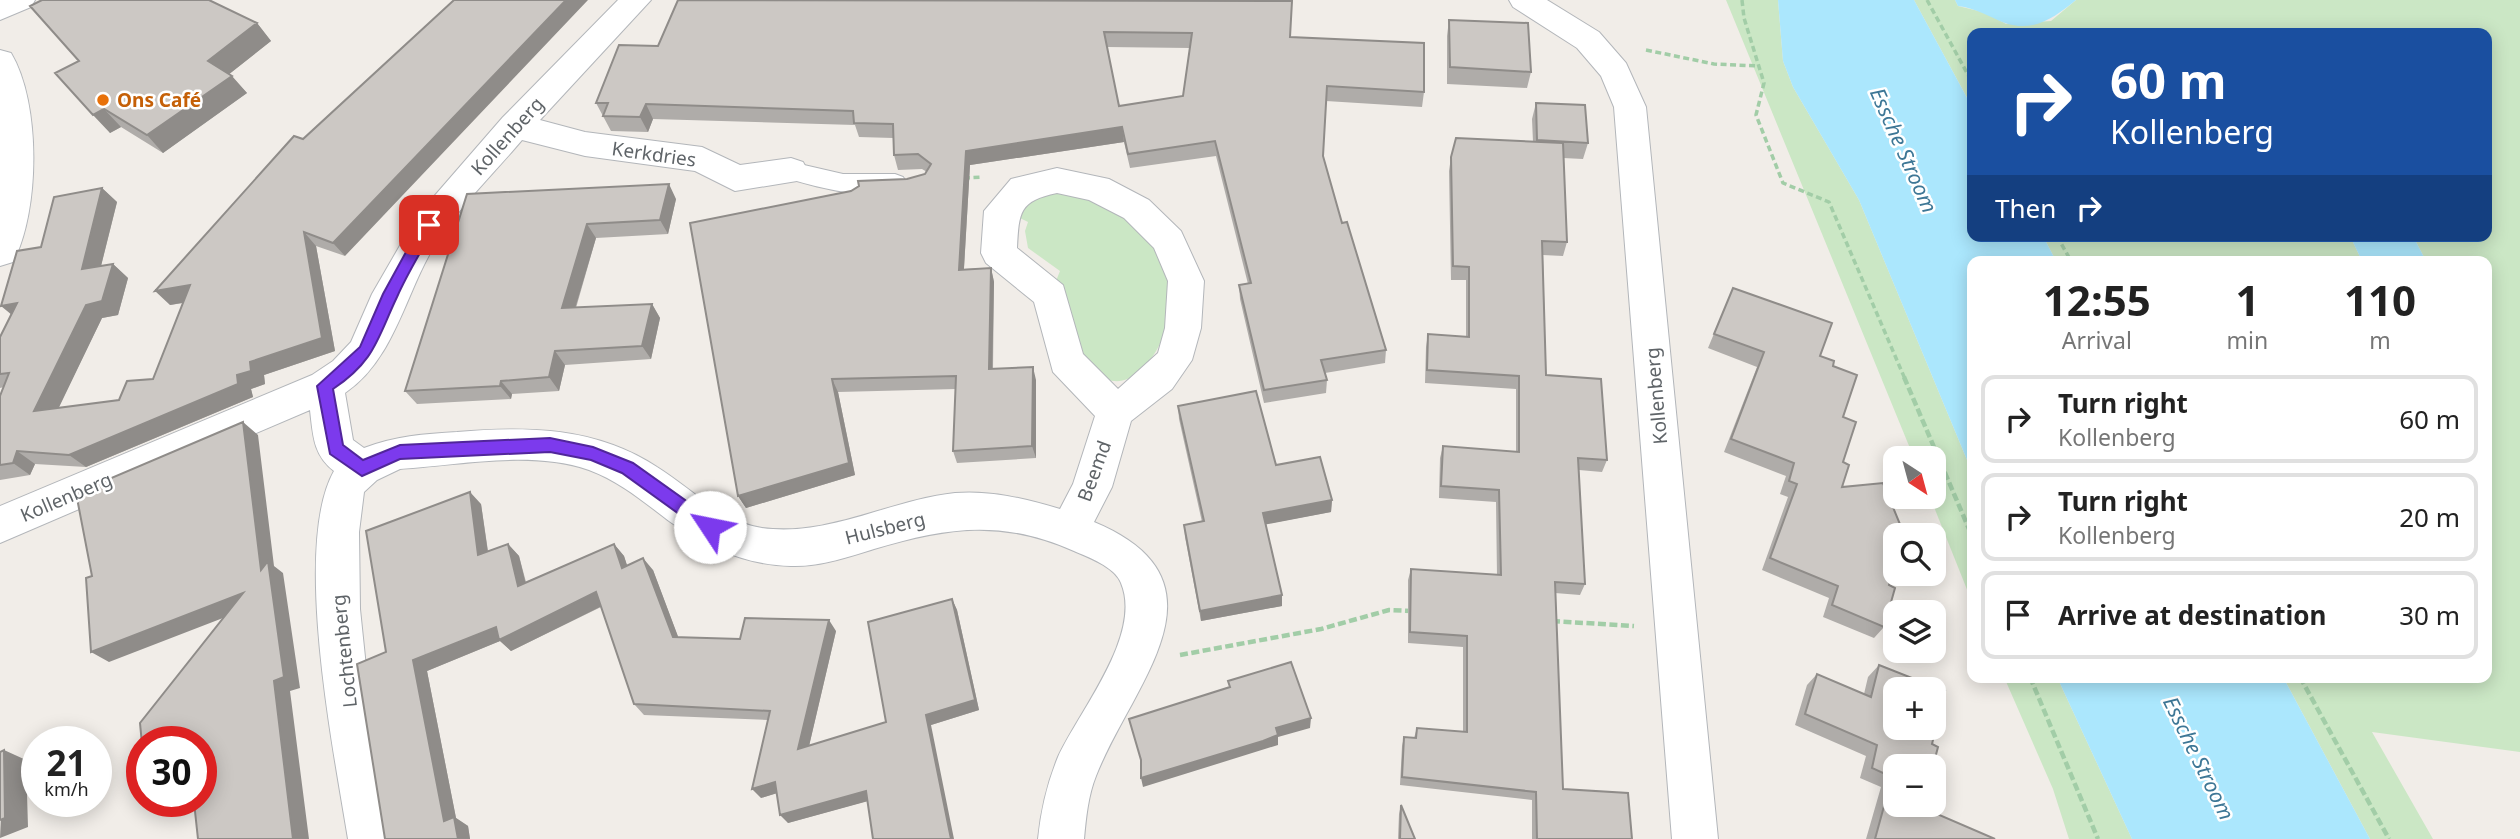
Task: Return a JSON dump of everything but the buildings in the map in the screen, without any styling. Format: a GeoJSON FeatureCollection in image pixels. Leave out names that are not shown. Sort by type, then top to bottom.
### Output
{"type":"FeatureCollection","features":[{"type":"Feature","properties":{"kind":"street"},"geometry":{"type":"LineString","coordinates":[[0,9],[20,0]]}},
{"type":"Feature","properties":{"kind":"street","name":"Kollenberg"},"geometry":{"type":"LineString","coordinates":[[0,525],[325,386],[346,372],[366,351],[390,294],[429,225],[515,126],[636,0]]}},
{"type":"Feature","properties":{"kind":"street","name":"Kollenberg"},"geometry":{"type":"LineString","coordinates":[[1524,0],[1588,40],[1615,71],[1630,107],[1695,839]]}},
{"type":"Feature","properties":{"kind":"street"},"geometry":{"type":"LineString","coordinates":[[0,61],[12,104],[8,168],[12,209],[0,252]]}},
{"type":"Feature","properties":{"kind":"street","name":"Kerkdries"},"geometry":{"type":"LineString","coordinates":[[515,126],[584,144],[702,159],[735,178],[791,171]]}},
{"type":"Feature","properties":{"kind":"street"},"geometry":{"type":"LineString","coordinates":[[1031,183],[1083,183],[1124,200],[1154,223],[1172,245],[1189,281],[1189,310],[1173,361],[1153,384],[1115,412],[1066,361],[1050,295],[999,253],[996,236],[1003,205],[1012,193],[1031,183]]}},
{"type":"Feature","properties":{"kind":"street"},"geometry":{"type":"LineString","coordinates":[[325,386],[335,449],[362,469]]}},
{"type":"Feature","properties":{"kind":"street","name":"Beemd"},"geometry":{"type":"LineString","coordinates":[[1070,529],[1092,486],[1115,412]]}},
{"type":"Feature","properties":{"kind":"street","name":"Hulsberg"},"geometry":{"type":"LineString","coordinates":[[362,469],[379,458],[400,452],[550,445],[593,454],[627,468],[696,520],[745,543],[776,548],[806,547],[911,520],[972,509],[1070,529],[1111,548],[1140,576],[1146,611],[1135,660],[1105,709],[1074,772],[1061,839]]}},
{"type":"Feature","properties":{"kind":"street","name":"Lochtenberg"},"geometry":{"type":"LineString","coordinates":[[362,469],[348,484],[342,501],[337,571],[344,675],[371,839]]}},
{"type":"Feature","properties":{"kind":"lane"},"geometry":{"type":"LineString","coordinates":[[791,171],[816,179],[870,186],[921,180]]}},
{"type":"Feature","properties":{"kind":"path"},"geometry":{"type":"LineString","coordinates":[[1742,0],[1764,83],[1756,115],[1783,183],[1829,202],[1967,524]]}},
{"type":"Feature","properties":{"kind":"path"},"geometry":{"type":"LineString","coordinates":[[1927,0],[1967,73]]}},
{"type":"Feature","properties":{"kind":"path"},"geometry":{"type":"LineString","coordinates":[[1588,40],[1674,54],[1709,66],[1758,66]]}},
{"type":"Feature","properties":{"kind":"path"},"geometry":{"type":"LineString","coordinates":[[921,180],[983,177],[1012,193]]}},
{"type":"Feature","properties":{"kind":"path"},"geometry":{"type":"LineString","coordinates":[[1135,660],[1158,659],[1321,629],[1389,610],[1428,612]]}},
{"type":"Feature","properties":{"kind":"path"},"geometry":{"type":"LineString","coordinates":[[1547,620],[1677,632]]}},
{"type":"Feature","properties":{"kind":"path"},"geometry":{"type":"LineString","coordinates":[[2033,683],[2098,839]]}},
{"type":"Feature","properties":{"kind":"path"},"geometry":{"type":"LineString","coordinates":[[2303,683],[2389,839]]}},
{"type":"Feature","properties":{"kind":"green space"},"geometry":{"type":"Polygon","coordinates":[[[1726,0],[1778,0],[1783,61],[1793,87],[1859,200],[1967,460],[1967,590],[1946,537],[1946,523],[1940,523],[1935,509],[1946,509],[1946,446],[1909,446],[1726,0]]]}},
{"type":"Feature","properties":{"kind":"green space"},"geometry":{"type":"Polygon","coordinates":[[[1914,0],[1955,0],[1958,6],[1987,13],[2006,24],[2051,21],[2076,0],[2520,0],[2520,752],[2372,732],[2433,839],[2370,839],[2286,683],[2492,683],[2492,256],[2423,256],[2416,242],[2492,242],[2492,28],[1967,28],[1967,98],[1914,0]]]}},
{"type":"Feature","properties":{"kind":"green space"},"geometry":{"type":"Polygon","coordinates":[[[1045,193],[1083,198],[1117,212],[1148,239],[1169,274],[1173,297],[1171,315],[1164,335],[1142,370],[1127,379],[1112,381],[1083,362],[1056,281],[1060,271],[1028,248],[1025,231],[1028,222],[1014,215],[1016,208],[1045,193]]]}},
{"type":"Feature","properties":{"kind":"green space"},"geometry":{"type":"Polygon","coordinates":[[[2046,242],[2353,242],[2360,256],[2053,256],[2046,242]]]}},
{"type":"Feature","properties":{"kind":"green space"},"geometry":{"type":"Polygon","coordinates":[[[2007,683],[2060,683],[2132,839],[2069,839],[2053,789],[2007,683]]]}},
{"type":"Feature","properties":{"kind":"water","name":"Essche Stroom"},"geometry":{"type":"Polygon","coordinates":[[[1778,0],[1914,0],[1967,98],[1967,242],[2046,242],[2053,256],[1967,256],[1967,460],[1859,200],[1793,87],[1783,61],[1778,0]]]}},
{"type":"Feature","properties":{"kind":"water"},"geometry":{"type":"Polygon","coordinates":[[[1955,0],[2076,0],[2044,22],[2016,26],[1958,6],[1955,0]]]}},
{"type":"Feature","properties":{"kind":"water"},"geometry":{"type":"Polygon","coordinates":[[[2353,242],[2416,242],[2423,256],[2360,256],[2353,242]]]}},
{"type":"Feature","properties":{"kind":"water","name":"Essche Stroom"},"geometry":{"type":"Polygon","coordinates":[[[2060,683],[2286,683],[2370,839],[2132,839],[2060,683]]]}},
{"type":"Feature","properties":{"kind":"place","name":"Ons Café"},"geometry":{"type":"Point","coordinates":[103,100]}},
{"type":"Feature","properties":{"kind":"route"},"geometry":{"type":"LineString","coordinates":[[429,225],[390,294],[366,351],[346,372],[325,386],[335,449],[362,469],[379,458],[400,452],[550,445],[593,454],[627,468],[696,520],[710,527]]}}]}
